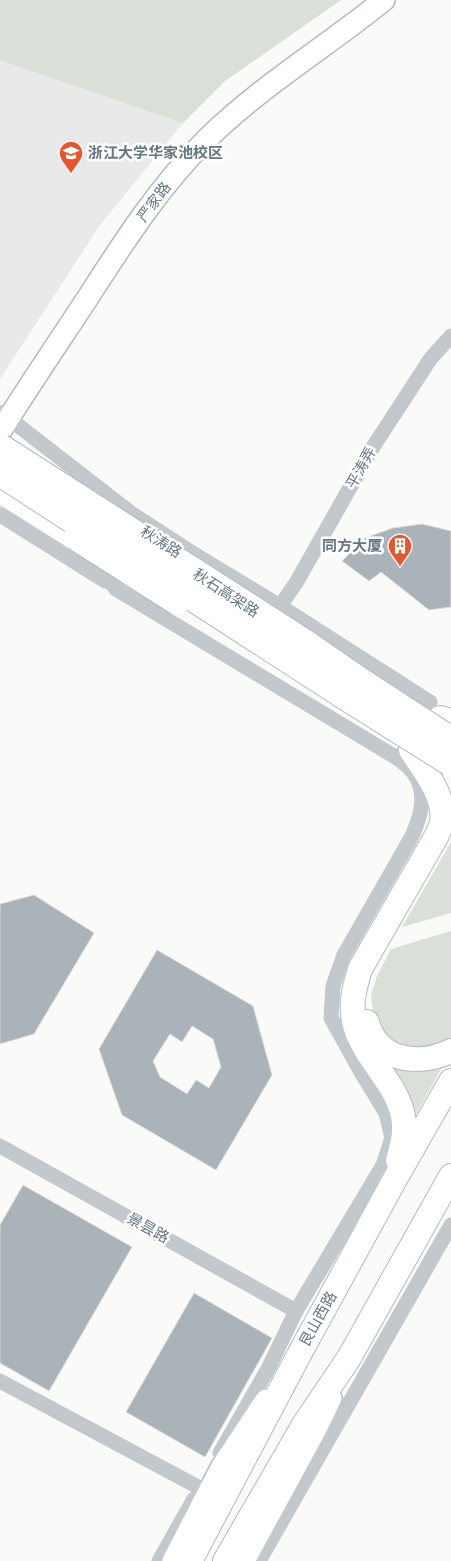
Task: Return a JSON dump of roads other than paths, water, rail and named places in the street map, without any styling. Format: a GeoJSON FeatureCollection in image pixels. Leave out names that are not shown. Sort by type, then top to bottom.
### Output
{"type":"FeatureCollection","features":[{"type":"Feature","properties":{"kind":"highway","name":"秋石高架路"},"geometry":{"type":"LineString","coordinates":[[0,448],[288,633],[359,682],[446,719]]}},
{"type":"Feature","properties":{"kind":"highway","name":"秋石高架路"},"geometry":{"type":"LineString","coordinates":[[0,472],[451,762]]}},
{"type":"Feature","properties":{"kind":"main road","name":"秋涛路"},"geometry":{"type":"LineString","coordinates":[[2,424],[63,476],[158,541],[446,719]]}},
{"type":"Feature","properties":{"kind":"main road"},"geometry":{"type":"LineString","coordinates":[[0,491],[451,776]]}},
{"type":"Feature","properties":{"kind":"main road"},"geometry":{"type":"LineString","coordinates":[[394,1181],[404,1131],[403,1112],[396,1095],[365,1050],[352,1014],[354,993],[360,969],[436,837],[442,822],[440,800],[433,783],[409,748]]}},
{"type":"Feature","properties":{"kind":"main road"},"geometry":{"type":"LineString","coordinates":[[451,833],[443,843],[370,970],[364,992],[365,1012],[369,1029],[376,1040],[388,1052],[402,1058],[422,1060],[451,1051]]}},
{"type":"Feature","properties":{"kind":"main road","name":"艮山西路"},"geometry":{"type":"LineString","coordinates":[[190,1561],[301,1351],[451,1081]]}},
{"type":"Feature","properties":{"kind":"main road"},"geometry":{"type":"LineString","coordinates":[[225,1561],[305,1423],[349,1358],[451,1176]]}},
{"type":"Feature","properties":{"kind":"street","name":"严家路"},"geometry":{"type":"LineString","coordinates":[[2,424],[124,241],[171,180],[206,140],[239,109],[384,0]]}},
{"type":"Feature","properties":{"kind":"street","name":"平涛弄"},"geometry":{"type":"LineString","coordinates":[[280,606],[301,574],[373,447],[431,358],[451,336]]}},
{"type":"Feature","properties":{"kind":"street"},"geometry":{"type":"LineString","coordinates":[[2,424],[131,513],[280,606],[446,719],[409,748]]}},
{"type":"Feature","properties":{"kind":"street"},"geometry":{"type":"LineString","coordinates":[[0,515],[116,588],[451,769]]}},
{"type":"Feature","properties":{"kind":"street"},"geometry":{"type":"LineString","coordinates":[[75,538],[116,588]]}},
{"type":"Feature","properties":{"kind":"street"},"geometry":{"type":"LineString","coordinates":[[409,748],[451,762]]}},
{"type":"Feature","properties":{"kind":"street"},"geometry":{"type":"LineString","coordinates":[[159,1561],[269,1367],[296,1311],[383,1165],[392,1138],[386,1113],[331,1018],[333,986],[344,955],[419,820],[422,802],[420,785],[412,772],[409,748]]}},
{"type":"Feature","properties":{"kind":"street","name":"景昙路"},"geometry":{"type":"LineString","coordinates":[[0,1146],[296,1311]]}},
{"type":"Feature","properties":{"kind":"street"},"geometry":{"type":"LineString","coordinates":[[259,1561],[451,1225]]}},
{"type":"Feature","properties":{"kind":"street"},"geometry":{"type":"LineString","coordinates":[[173,1561],[221,1468],[249,1423],[301,1351]]}},
{"type":"Feature","properties":{"kind":"street"},"geometry":{"type":"LineString","coordinates":[[244,1561],[316,1429],[349,1358]]}},
{"type":"Feature","properties":{"kind":"street"},"geometry":{"type":"LineString","coordinates":[[0,1381],[200,1488]]}},
{"type":"Feature","properties":{"kind":"place","name":"浙江大学华家池校区"},"geometry":{"type":"Point","coordinates":[71,174]}},
{"type":"Feature","properties":{"kind":"place","name":"同方大厦"},"geometry":{"type":"Point","coordinates":[400,567]}}]}
